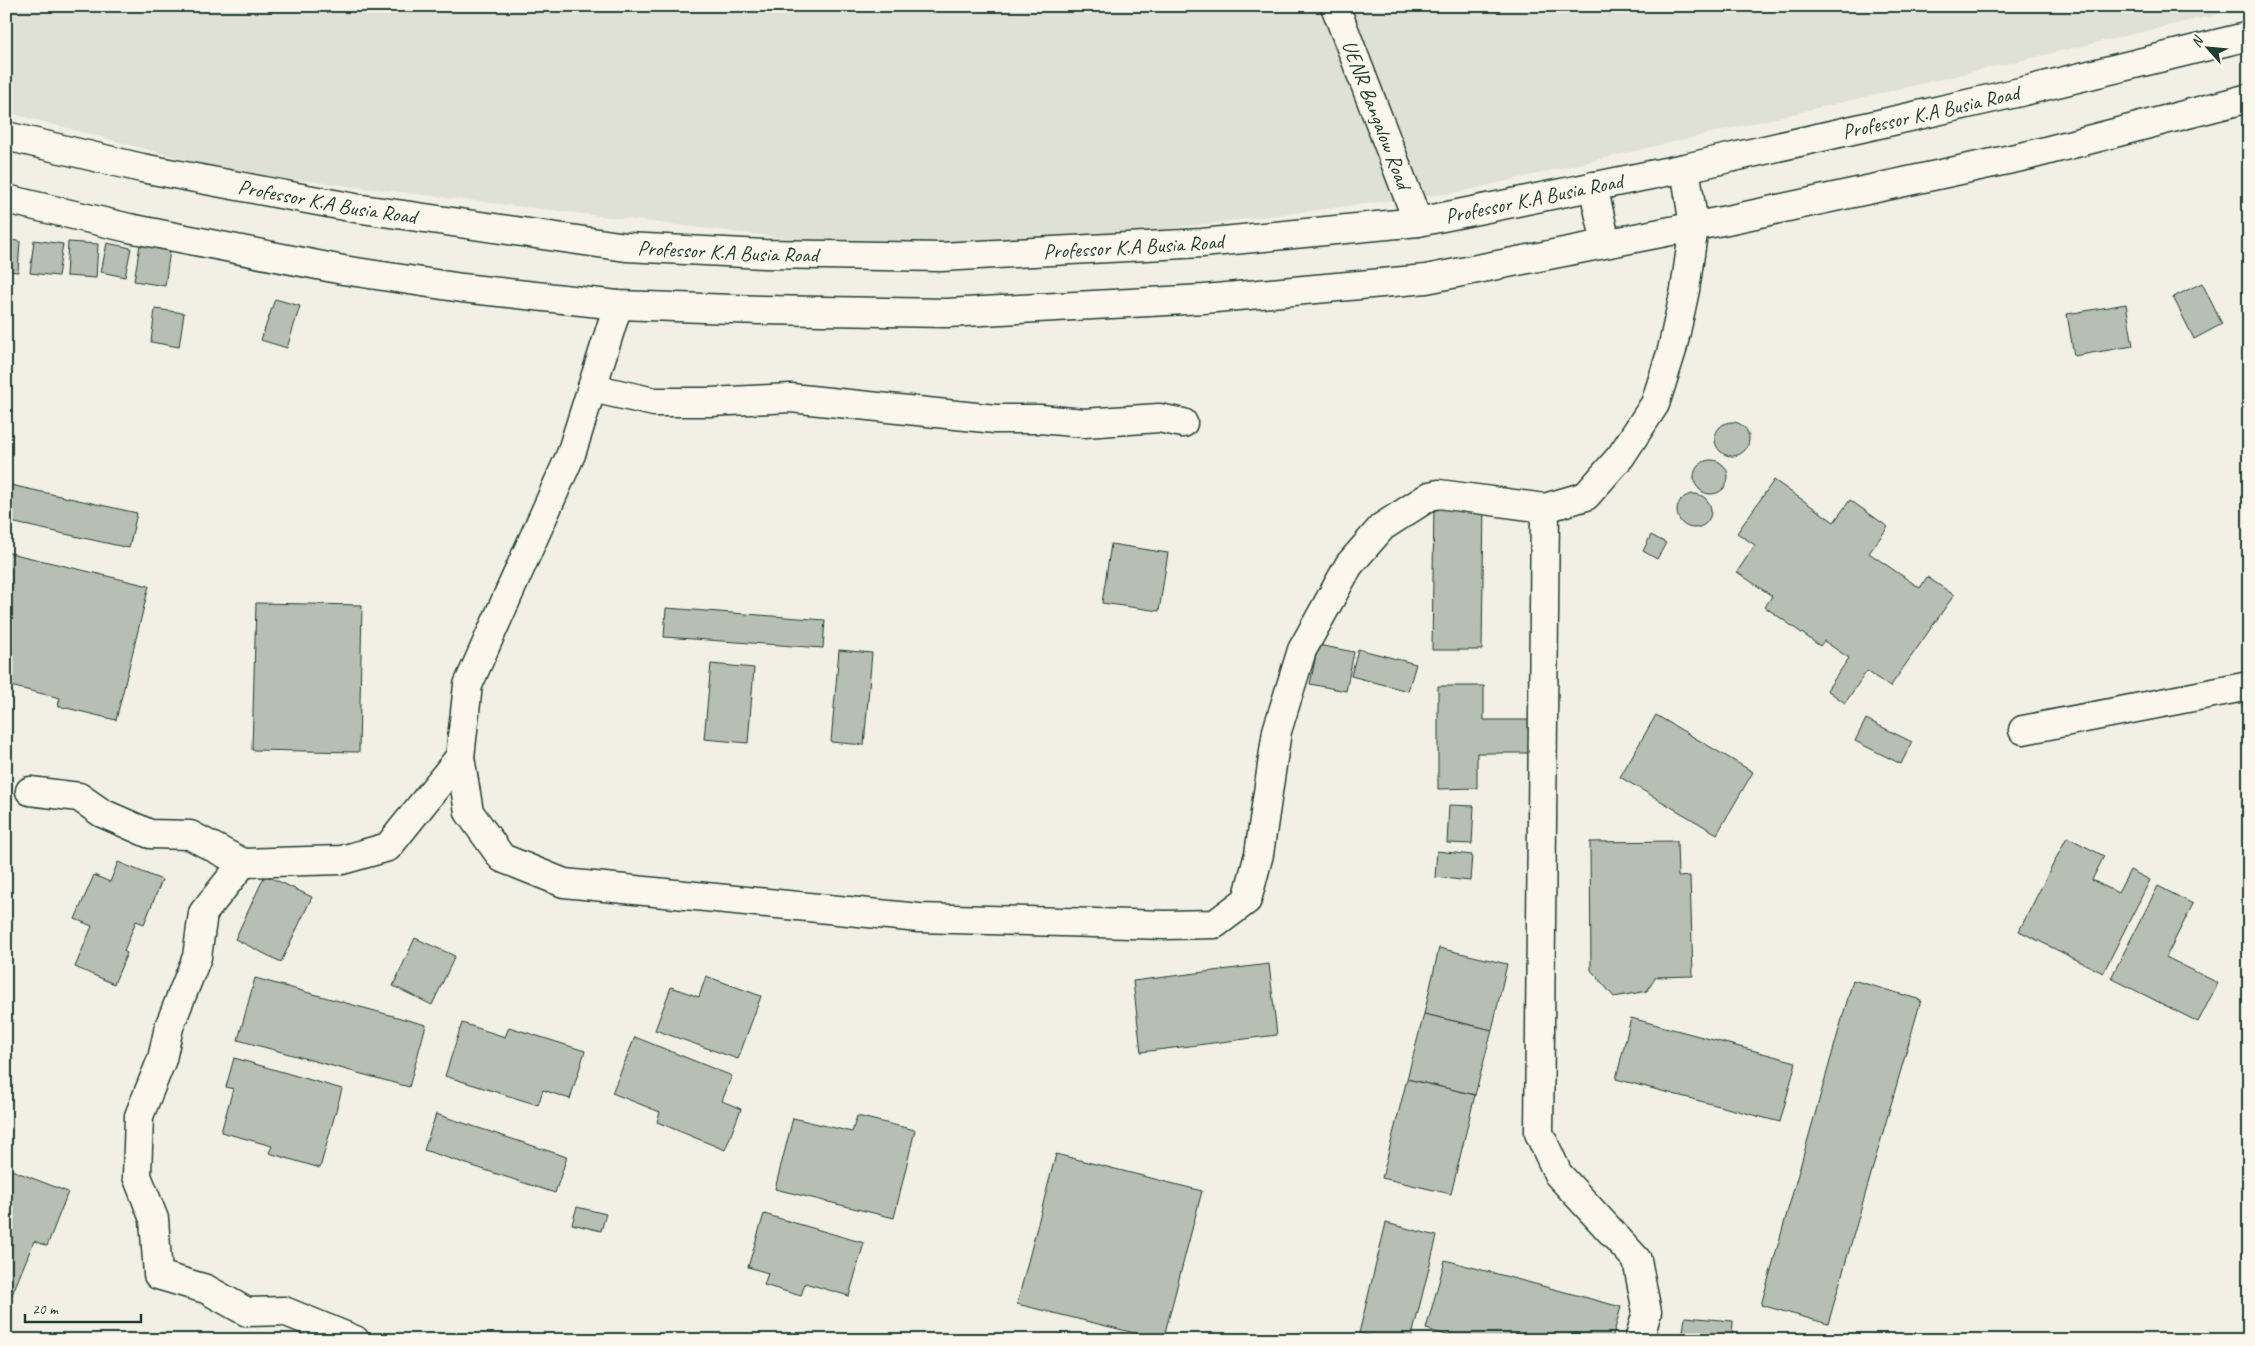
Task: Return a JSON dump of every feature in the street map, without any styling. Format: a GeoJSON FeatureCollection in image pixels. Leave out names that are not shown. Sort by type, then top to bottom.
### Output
{"type":"FeatureCollection","features":[{"type":"Feature","properties":{"kind":"street","name":"UENR Bangalow Road"},"geometry":{"type":"LineString","coordinates":[[1335,6],[1418,222]]}},
{"type":"Feature","properties":{"kind":"street","name":"Professor K.A Busia Road"},"geometry":{"type":"LineString","coordinates":[[6,136],[142,168],[355,208],[626,247],[706,252],[942,257],[1202,244],[1418,222],[1685,168],[2020,92],[2249,36]]}},
{"type":"Feature","properties":{"kind":"street"},"geometry":{"type":"LineString","coordinates":[[6,199],[129,228],[343,270],[462,288],[618,305],[761,310],[947,313],[1204,299],[1426,279],[1727,220],[2030,155],[2249,98]]}},
{"type":"Feature","properties":{"kind":"street"},"geometry":{"type":"LineString","coordinates":[[618,305],[571,454],[468,685],[460,757],[469,812],[502,858],[564,883],[919,918],[1165,925],[1215,924],[1247,900],[1259,854],[1277,731],[1302,650],[1349,565],[1382,527],[1430,496],[1439,494],[1545,508],[1586,496],[1621,456],[1655,404],[1672,350],[1685,290],[1694,226],[1685,168]]}},
{"type":"Feature","properties":{"kind":"street"},"geometry":{"type":"LineString","coordinates":[[1593,186],[1606,243]]}},
{"type":"Feature","properties":{"kind":"street"},"geometry":{"type":"LineString","coordinates":[[592,388],[654,402],[711,402],[791,398],[995,419],[1040,419],[1084,423],[1159,418],[1183,423]]}},
{"type":"Feature","properties":{"kind":"street"},"geometry":{"type":"LineString","coordinates":[[1545,508],[1539,1134],[1558,1174],[1637,1260],[1647,1312],[1639,1340]]}},
{"type":"Feature","properties":{"kind":"street"},"geometry":{"type":"LineString","coordinates":[[2023,730],[2249,686]]}},
{"type":"Feature","properties":{"kind":"street"},"geometry":{"type":"LineString","coordinates":[[30,791],[79,797],[102,813],[150,834],[190,835],[243,863],[342,860],[388,847],[460,757]]}},
{"type":"Feature","properties":{"kind":"street"},"geometry":{"type":"LineString","coordinates":[[243,863],[203,913],[197,957],[169,1027],[162,1059],[139,1116],[138,1176],[154,1219],[158,1275],[206,1289],[247,1312],[284,1312],[355,1340]]}},
{"type":"Feature","properties":{"kind":"shaded area"},"geometry":{"type":"Polygon","coordinates":[[[6,6],[2249,7],[1460,192],[944,257],[232,172],[6,112],[6,6]]]}},
{"type":"Feature","properties":{"kind":"building"},"geometry":{"type":"Polygon","coordinates":[[[6,240],[20,241],[18,272],[6,271],[6,240]]]}},
{"type":"Feature","properties":{"kind":"building"},"geometry":{"type":"Polygon","coordinates":[[[34,240],[63,244],[58,276],[30,273],[34,240]]]}},
{"type":"Feature","properties":{"kind":"building"},"geometry":{"type":"Polygon","coordinates":[[[68,242],[98,244],[96,278],[66,276],[68,242]]]}},
{"type":"Feature","properties":{"kind":"building"},"geometry":{"type":"Polygon","coordinates":[[[107,243],[131,248],[125,277],[101,272],[107,243]]]}},
{"type":"Feature","properties":{"kind":"building"},"geometry":{"type":"Polygon","coordinates":[[[140,245],[170,250],[165,286],[134,281],[140,245]]]}},
{"type":"Feature","properties":{"kind":"building"},"geometry":{"type":"Polygon","coordinates":[[[2202,283],[2222,324],[2194,339],[2173,297],[2202,283]]]}},
{"type":"Feature","properties":{"kind":"building"},"geometry":{"type":"Polygon","coordinates":[[[275,299],[300,306],[287,348],[261,340],[275,299]]]}},
{"type":"Feature","properties":{"kind":"building"},"geometry":{"type":"Polygon","coordinates":[[[2126,304],[2133,346],[2074,356],[2067,314],[2126,304]]]}},
{"type":"Feature","properties":{"kind":"building"},"geometry":{"type":"Polygon","coordinates":[[[155,309],[184,313],[179,347],[151,342],[155,309]]]}},
{"type":"Feature","properties":{"kind":"building"},"geometry":{"type":"Polygon","coordinates":[[[1732,422],[1739,423],[1744,427],[1748,432],[1748,446],[1744,451],[1739,455],[1732,456],[1725,455],[1720,451],[1716,446],[1715,439],[1716,432],[1720,427],[1725,423],[1732,422]]]}},
{"type":"Feature","properties":{"kind":"building"},"geometry":{"type":"Polygon","coordinates":[[[1711,460],[1718,461],[1723,465],[1727,470],[1727,484],[1723,489],[1718,493],[1711,494],[1704,493],[1699,489],[1695,484],[1694,477],[1695,470],[1699,465],[1704,461],[1711,460]]]}},
{"type":"Feature","properties":{"kind":"building"},"geometry":{"type":"Polygon","coordinates":[[[1774,480],[1834,522],[1850,500],[1888,527],[1869,553],[1920,588],[1927,577],[1954,595],[1890,687],[1867,671],[1845,703],[1827,690],[1849,658],[1824,641],[1820,646],[1765,607],[1772,596],[1737,572],[1755,545],[1737,533],[1774,480]]]}},
{"type":"Feature","properties":{"kind":"building"},"geometry":{"type":"Polygon","coordinates":[[[6,484],[137,513],[129,548],[6,521],[6,484]]]}},
{"type":"Feature","properties":{"kind":"building"},"geometry":{"type":"Polygon","coordinates":[[[1694,494],[1701,495],[1706,499],[1710,504],[1710,518],[1706,523],[1701,527],[1694,528],[1687,527],[1682,523],[1678,518],[1677,511],[1678,504],[1682,499],[1687,495],[1694,494]]]}},
{"type":"Feature","properties":{"kind":"building"},"geometry":{"type":"Polygon","coordinates":[[[1434,503],[1484,503],[1482,650],[1432,650],[1434,503]]]}},
{"type":"Feature","properties":{"kind":"building"},"geometry":{"type":"Polygon","coordinates":[[[1651,535],[1666,543],[1657,559],[1643,551],[1651,535]]]}},
{"type":"Feature","properties":{"kind":"building"},"geometry":{"type":"Polygon","coordinates":[[[1111,544],[1168,553],[1159,611],[1102,603],[1111,544]]]}},
{"type":"Feature","properties":{"kind":"building"},"geometry":{"type":"Polygon","coordinates":[[[6,552],[149,586],[116,720],[58,706],[60,698],[6,685],[6,552]]]}},
{"type":"Feature","properties":{"kind":"building"},"geometry":{"type":"Polygon","coordinates":[[[256,603],[362,605],[359,752],[252,750],[256,603]]]}},
{"type":"Feature","properties":{"kind":"building"},"geometry":{"type":"Polygon","coordinates":[[[666,608],[825,620],[823,648],[664,637],[666,608]]]}},
{"type":"Feature","properties":{"kind":"building"},"geometry":{"type":"Polygon","coordinates":[[[1318,645],[1354,652],[1346,691],[1310,684],[1318,645]]]}},
{"type":"Feature","properties":{"kind":"building"},"geometry":{"type":"Polygon","coordinates":[[[1358,649],[1416,664],[1408,691],[1351,676],[1358,649]]]}},
{"type":"Feature","properties":{"kind":"building"},"geometry":{"type":"Polygon","coordinates":[[[839,650],[872,653],[864,745],[831,742],[839,650]]]}},
{"type":"Feature","properties":{"kind":"building"},"geometry":{"type":"Polygon","coordinates":[[[711,664],[754,668],[748,743],[704,739],[711,664]]]}},
{"type":"Feature","properties":{"kind":"building"},"geometry":{"type":"Polygon","coordinates":[[[1438,686],[1484,686],[1484,720],[1535,720],[1535,753],[1477,753],[1477,788],[1438,789],[1438,686]]]}},
{"type":"Feature","properties":{"kind":"building"},"geometry":{"type":"Polygon","coordinates":[[[1656,715],[1753,772],[1717,834],[1620,777],[1656,715]]]}},
{"type":"Feature","properties":{"kind":"building"},"geometry":{"type":"Polygon","coordinates":[[[1866,719],[1912,742],[1901,764],[1855,741],[1866,719]]]}},
{"type":"Feature","properties":{"kind":"building"},"geometry":{"type":"Polygon","coordinates":[[[6,730],[13,733],[6,752],[6,730]]]}},
{"type":"Feature","properties":{"kind":"building"},"geometry":{"type":"Polygon","coordinates":[[[1449,805],[1474,806],[1472,844],[1447,843],[1449,805]]]}},
{"type":"Feature","properties":{"kind":"building"},"geometry":{"type":"Polygon","coordinates":[[[2067,837],[2104,856],[2092,880],[2118,893],[2130,870],[2150,880],[2103,973],[2019,931],[2067,837]]]}},
{"type":"Feature","properties":{"kind":"building"},"geometry":{"type":"Polygon","coordinates":[[[1677,841],[1678,877],[1690,876],[1693,976],[1656,977],[1647,991],[1614,997],[1591,970],[1590,842],[1677,841]]]}},
{"type":"Feature","properties":{"kind":"building"},"geometry":{"type":"Polygon","coordinates":[[[1437,851],[1472,855],[1470,881],[1435,877],[1437,851]]]}},
{"type":"Feature","properties":{"kind":"building"},"geometry":{"type":"Polygon","coordinates":[[[118,862],[162,880],[144,924],[136,921],[124,951],[127,953],[114,984],[75,967],[92,926],[75,919],[94,875],[110,882],[118,862]]]}},
{"type":"Feature","properties":{"kind":"building"},"geometry":{"type":"Polygon","coordinates":[[[265,875],[312,897],[281,962],[235,939],[265,875]]]}},
{"type":"Feature","properties":{"kind":"building"},"geometry":{"type":"Polygon","coordinates":[[[2158,886],[2193,904],[2166,957],[2218,983],[2198,1022],[2111,978],[2158,886]]]}},
{"type":"Feature","properties":{"kind":"building"},"geometry":{"type":"Polygon","coordinates":[[[415,938],[455,956],[432,1005],[393,986],[415,938]]]}},
{"type":"Feature","properties":{"kind":"building"},"geometry":{"type":"Polygon","coordinates":[[[1439,948],[1507,964],[1492,1030],[1424,1014],[1439,948]]]}},
{"type":"Feature","properties":{"kind":"building"},"geometry":{"type":"Polygon","coordinates":[[[1269,964],[1277,1035],[1141,1052],[1133,981],[1269,964]]]}},
{"type":"Feature","properties":{"kind":"building"},"geometry":{"type":"Polygon","coordinates":[[[706,976],[761,996],[738,1059],[655,1030],[671,987],[699,997],[706,976]]]}},
{"type":"Feature","properties":{"kind":"building"},"geometry":{"type":"Polygon","coordinates":[[[255,978],[426,1025],[409,1087],[238,1040],[255,978]]]}},
{"type":"Feature","properties":{"kind":"building"},"geometry":{"type":"Polygon","coordinates":[[[1853,980],[1921,1000],[1828,1324],[1761,1305],[1853,980]]]}},
{"type":"Feature","properties":{"kind":"building"},"geometry":{"type":"Polygon","coordinates":[[[1424,1014],[1492,1030],[1475,1095],[1407,1079],[1424,1014]]]}},
{"type":"Feature","properties":{"kind":"building"},"geometry":{"type":"Polygon","coordinates":[[[1631,1018],[1796,1062],[1780,1122],[1616,1079],[1631,1018]]]}},
{"type":"Feature","properties":{"kind":"building"},"geometry":{"type":"Polygon","coordinates":[[[462,1023],[505,1037],[509,1027],[585,1051],[570,1099],[543,1090],[538,1105],[445,1076],[462,1023]]]}},
{"type":"Feature","properties":{"kind":"building"},"geometry":{"type":"Polygon","coordinates":[[[635,1037],[732,1076],[722,1101],[741,1109],[725,1150],[657,1122],[660,1112],[612,1093],[635,1037]]]}},
{"type":"Feature","properties":{"kind":"building"},"geometry":{"type":"Polygon","coordinates":[[[234,1058],[342,1089],[320,1168],[269,1153],[272,1146],[221,1132],[233,1089],[226,1087],[234,1058]]]}},
{"type":"Feature","properties":{"kind":"building"},"geometry":{"type":"Polygon","coordinates":[[[1407,1079],[1475,1095],[1451,1194],[1382,1178],[1407,1079]]]}},
{"type":"Feature","properties":{"kind":"building"},"geometry":{"type":"Polygon","coordinates":[[[436,1114],[567,1157],[555,1193],[424,1150],[436,1114]]]}},
{"type":"Feature","properties":{"kind":"building"},"geometry":{"type":"Polygon","coordinates":[[[857,1116],[915,1130],[894,1218],[775,1189],[793,1118],[852,1132],[857,1116]]]}},
{"type":"Feature","properties":{"kind":"building"},"geometry":{"type":"Polygon","coordinates":[[[1056,1154],[1202,1191],[1163,1340],[1017,1304],[1056,1154]]]}},
{"type":"Feature","properties":{"kind":"building"},"geometry":{"type":"Polygon","coordinates":[[[9,1169],[68,1192],[47,1246],[34,1241],[7,1307],[6,1176],[9,1169]]]}},
{"type":"Feature","properties":{"kind":"building"},"geometry":{"type":"Polygon","coordinates":[[[577,1207],[606,1214],[601,1231],[572,1224],[577,1207]]]}},
{"type":"Feature","properties":{"kind":"building"},"geometry":{"type":"Polygon","coordinates":[[[764,1214],[864,1243],[849,1296],[805,1283],[801,1296],[764,1285],[768,1273],[748,1267],[764,1214]]]}},
{"type":"Feature","properties":{"kind":"building"},"geometry":{"type":"Polygon","coordinates":[[[1386,1223],[1437,1236],[1411,1340],[1388,1340],[1359,1333],[1386,1223]]]}},
{"type":"Feature","properties":{"kind":"building"},"geometry":{"type":"Polygon","coordinates":[[[1445,1260],[1621,1307],[1612,1340],[1463,1340],[1426,1329],[1445,1260]]]}},
{"type":"Feature","properties":{"kind":"building"},"geometry":{"type":"Polygon","coordinates":[[[1685,1317],[1733,1321],[1732,1340],[1682,1340],[1685,1317]]]}}]}
